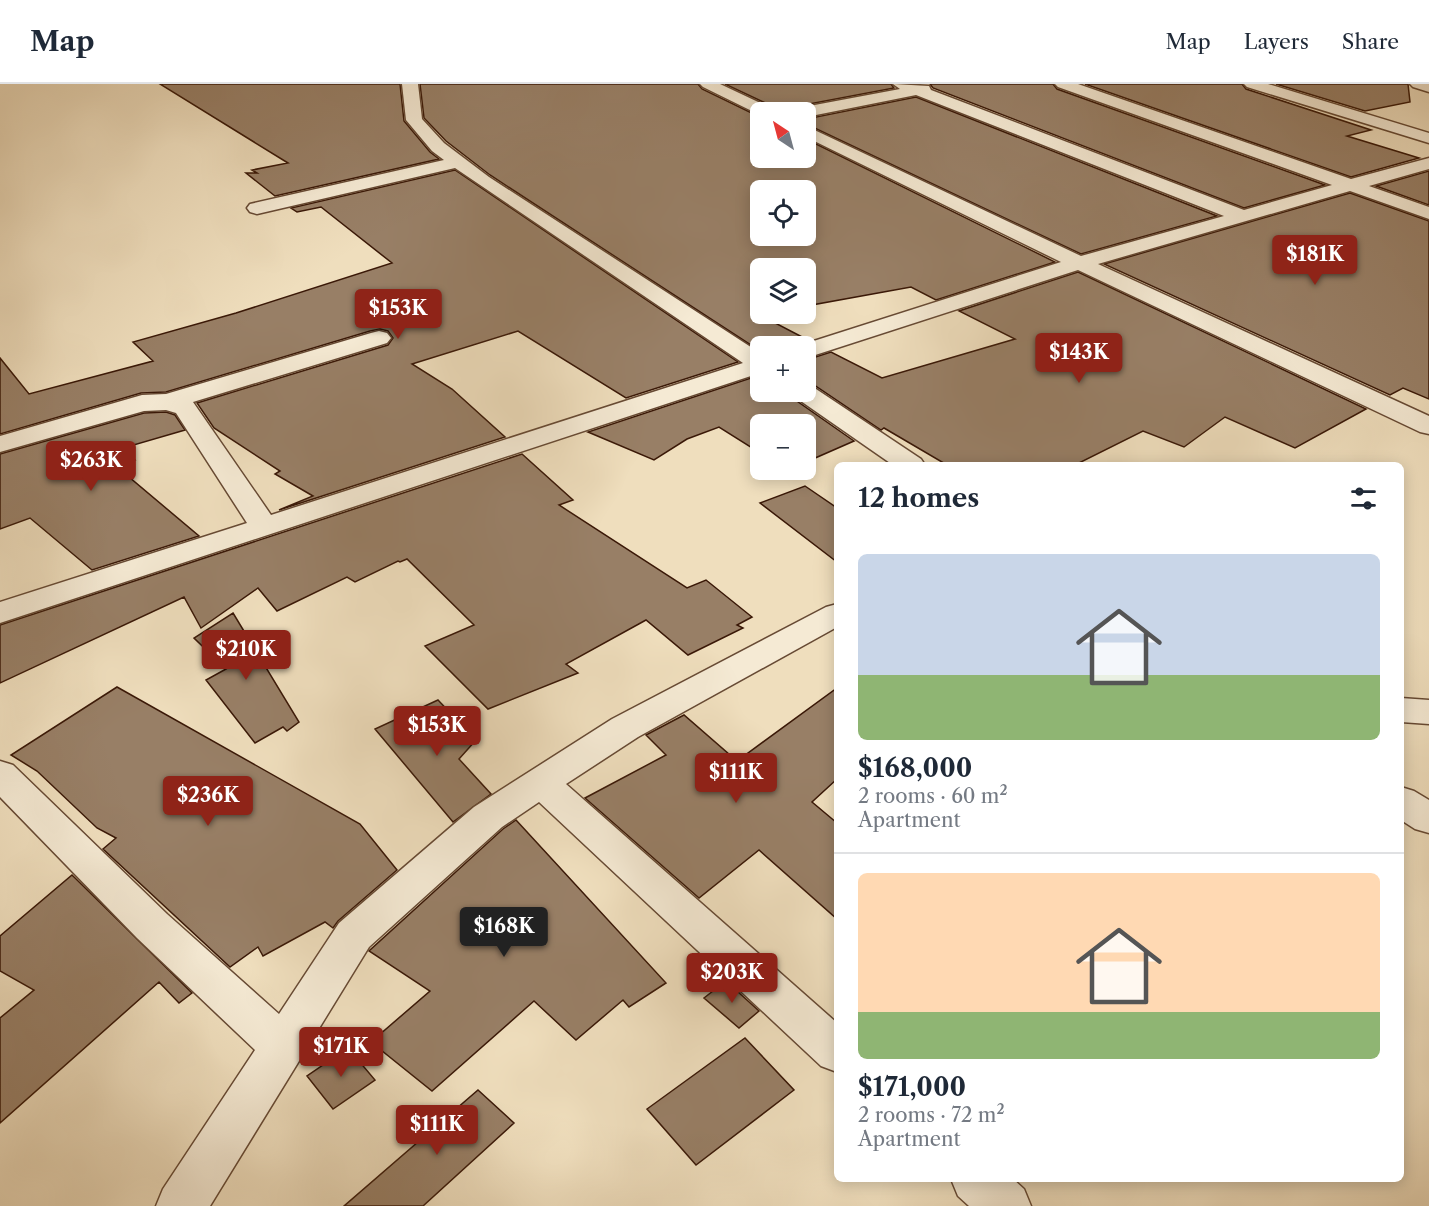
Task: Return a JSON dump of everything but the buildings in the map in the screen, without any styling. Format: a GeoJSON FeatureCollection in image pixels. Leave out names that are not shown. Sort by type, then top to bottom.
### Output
{"type":"FeatureCollection","features":[{"type":"Feature","properties":{"kind":"street"},"geometry":{"type":"LineString","coordinates":[[410,84],[414,120],[438,147],[483,181],[750,357]]}},
{"type":"Feature","properties":{"kind":"street"},"geometry":{"type":"LineString","coordinates":[[708,84],[750,104]]}},
{"type":"Feature","properties":{"kind":"street"},"geometry":{"type":"LineString","coordinates":[[816,109],[909,87],[950,84]]}},
{"type":"Feature","properties":{"kind":"street"},"geometry":{"type":"LineString","coordinates":[[1063,84],[1429,213]]}},
{"type":"Feature","properties":{"kind":"street"},"geometry":{"type":"LineString","coordinates":[[1252,84],[1429,138]]}},
{"type":"Feature","properties":{"kind":"street"},"geometry":{"type":"LineString","coordinates":[[1418,84],[1429,87]]}},
{"type":"Feature","properties":{"kind":"street"},"geometry":{"type":"LineString","coordinates":[[909,87],[1242,216]]}},
{"type":"Feature","properties":{"kind":"street"},"geometry":{"type":"LineString","coordinates":[[816,136],[1079,263],[1429,426]]}},
{"type":"Feature","properties":{"kind":"street"},"geometry":{"type":"LineString","coordinates":[[257,208],[458,162]]}},
{"type":"Feature","properties":{"kind":"street"},"geometry":{"type":"LineString","coordinates":[[816,348],[1079,263],[1429,163]]}},
{"type":"Feature","properties":{"kind":"street"},"geometry":{"type":"LineString","coordinates":[[0,444],[142,402],[168,402],[379,338]]}},
{"type":"Feature","properties":{"kind":"street"},"geometry":{"type":"LineString","coordinates":[[0,613],[750,367]]}},
{"type":"Feature","properties":{"kind":"street"},"geometry":{"type":"LineString","coordinates":[[816,400],[907,462]]}},
{"type":"Feature","properties":{"kind":"street"},"geometry":{"type":"LineString","coordinates":[[168,402],[185,408],[265,526]]}},
{"type":"Feature","properties":{"kind":"street"},"geometry":{"type":"LineString","coordinates":[[181,1206],[354,934],[488,818],[625,728],[829,629]]}},
{"type":"Feature","properties":{"kind":"street"},"geometry":{"type":"LineString","coordinates":[[1404,710],[1429,712]]}},
{"type":"Feature","properties":{"kind":"street"},"geometry":{"type":"LineString","coordinates":[[0,774],[152,926],[283,1047]]}},
{"type":"Feature","properties":{"kind":"street"},"geometry":{"type":"LineString","coordinates":[[541,783],[834,1049]]}},
{"type":"Feature","properties":{"kind":"street"},"geometry":{"type":"LineString","coordinates":[[1404,803],[1429,819]]}},
{"type":"Feature","properties":{"kind":"street"},"geometry":{"type":"LineString","coordinates":[[979,1182],[1006,1206]]}}]}
